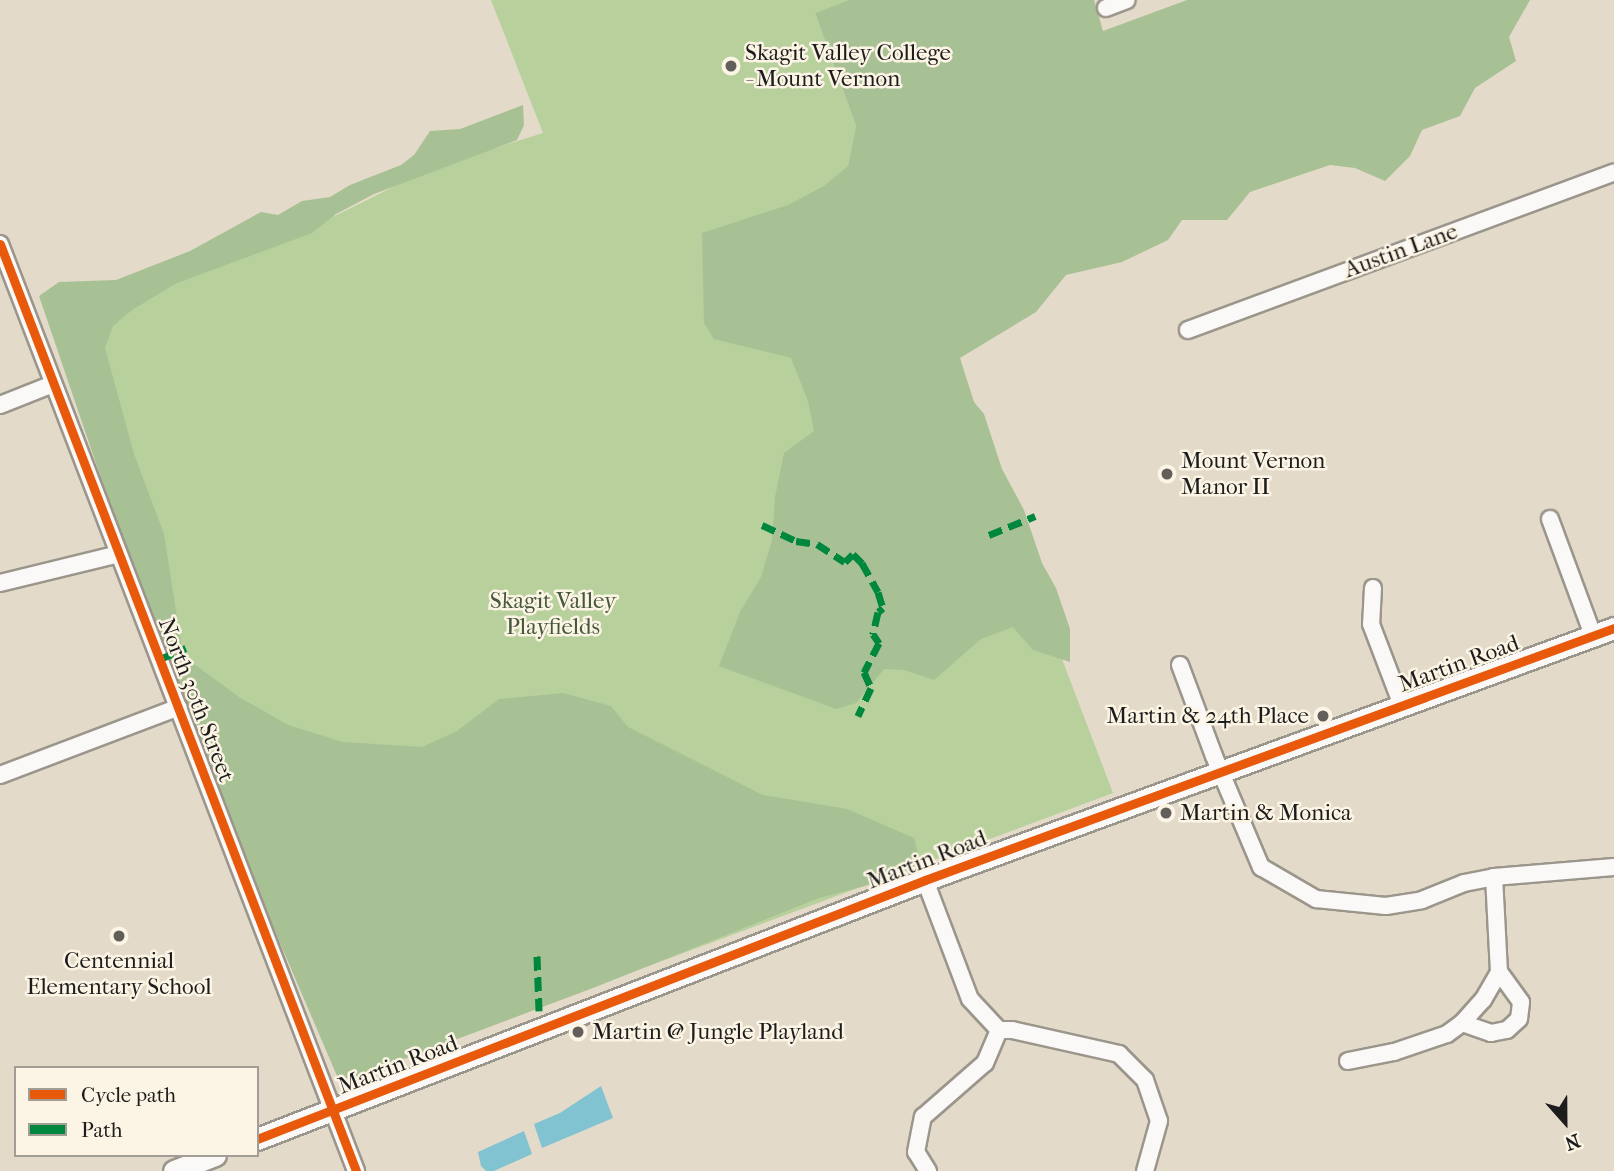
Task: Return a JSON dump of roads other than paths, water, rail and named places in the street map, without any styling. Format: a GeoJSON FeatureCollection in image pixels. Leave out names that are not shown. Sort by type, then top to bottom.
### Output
{"type":"FeatureCollection","features":[{"type":"Feature","properties":{"kind":"street"},"geometry":{"type":"LineString","coordinates":[[1106,8],[1128,0]]}},
{"type":"Feature","properties":{"kind":"street","name":"Austin Lane"},"geometry":{"type":"LineString","coordinates":[[1188,330],[1614,172]]}},
{"type":"Feature","properties":{"kind":"street","name":"North 30th Street"},"geometry":{"type":"LineString","coordinates":[[0,244],[356,1171]]}},
{"type":"Feature","properties":{"kind":"street"},"geometry":{"type":"LineString","coordinates":[[0,405],[53,384]]}},
{"type":"Feature","properties":{"kind":"street"},"geometry":{"type":"LineString","coordinates":[[1550,519],[1592,635]]}},
{"type":"Feature","properties":{"kind":"street"},"geometry":{"type":"LineString","coordinates":[[0,583],[119,554]]}},
{"type":"Feature","properties":{"kind":"street"},"geometry":{"type":"LineString","coordinates":[[1373,588],[1371,624],[1402,705]]}},
{"type":"Feature","properties":{"kind":"street","name":"Martin Road"},"geometry":{"type":"LineString","coordinates":[[259,1138],[925,880],[1614,628]]}},
{"type":"Feature","properties":{"kind":"street"},"geometry":{"type":"LineString","coordinates":[[1180,665],[1221,773],[1261,867],[1317,899],[1386,906],[1422,900],[1464,883],[1494,877],[1614,867]]}},
{"type":"Feature","properties":{"kind":"street"},"geometry":{"type":"LineString","coordinates":[[0,775],[179,707]]}},
{"type":"Feature","properties":{"kind":"street"},"geometry":{"type":"LineString","coordinates":[[1348,1061],[1394,1052],[1447,1034],[1462,1023],[1483,1000],[1499,972],[1494,877]]}},
{"type":"Feature","properties":{"kind":"street"},"geometry":{"type":"LineString","coordinates":[[925,880],[970,999],[999,1030],[1119,1054],[1145,1080],[1159,1121],[1145,1171]]}},
{"type":"Feature","properties":{"kind":"street"},"geometry":{"type":"LineString","coordinates":[[1462,1023],[1491,1033],[1507,1030],[1518,1019],[1521,1002],[1499,972]]}},
{"type":"Feature","properties":{"kind":"street"},"geometry":{"type":"LineString","coordinates":[[928,1171],[916,1152],[923,1117],[985,1063],[999,1030]]}},
{"type":"Feature","properties":{"kind":"street"},"geometry":{"type":"LineString","coordinates":[[174,1171],[210,1157]]}},
{"type":"Feature","properties":{"kind":"water"},"geometry":{"type":"Polygon","coordinates":[[[601,1086],[613,1118],[542,1148],[534,1124],[560,1113],[601,1086]]]}},
{"type":"Feature","properties":{"kind":"water"},"geometry":{"type":"Polygon","coordinates":[[[524,1131],[532,1154],[494,1171],[486,1171],[481,1166],[478,1152],[524,1131]]]}},
{"type":"Feature","properties":{"kind":"place","name":"Skagit Valley College - Mount Vernon"},"geometry":{"type":"Point","coordinates":[731,66]}},
{"type":"Feature","properties":{"kind":"place","name":"Mount Vernon Manor II"},"geometry":{"type":"Point","coordinates":[1167,474]}},
{"type":"Feature","properties":{"kind":"place","name":"Martin & 24th Place"},"geometry":{"type":"Point","coordinates":[1323,716]}},
{"type":"Feature","properties":{"kind":"place","name":"Martin & Monica"},"geometry":{"type":"Point","coordinates":[1166,813]}},
{"type":"Feature","properties":{"kind":"place","name":"Centennial Elementary School"},"geometry":{"type":"Point","coordinates":[119,936]}},
{"type":"Feature","properties":{"kind":"place","name":"Martin @ Jungle Playland"},"geometry":{"type":"Point","coordinates":[578,1032]}},
{"type":"Feature","properties":{"kind":"park label","name":"Skagit Valley Playfields"},"geometry":{"type":"Point","coordinates":[553,614]}}]}
